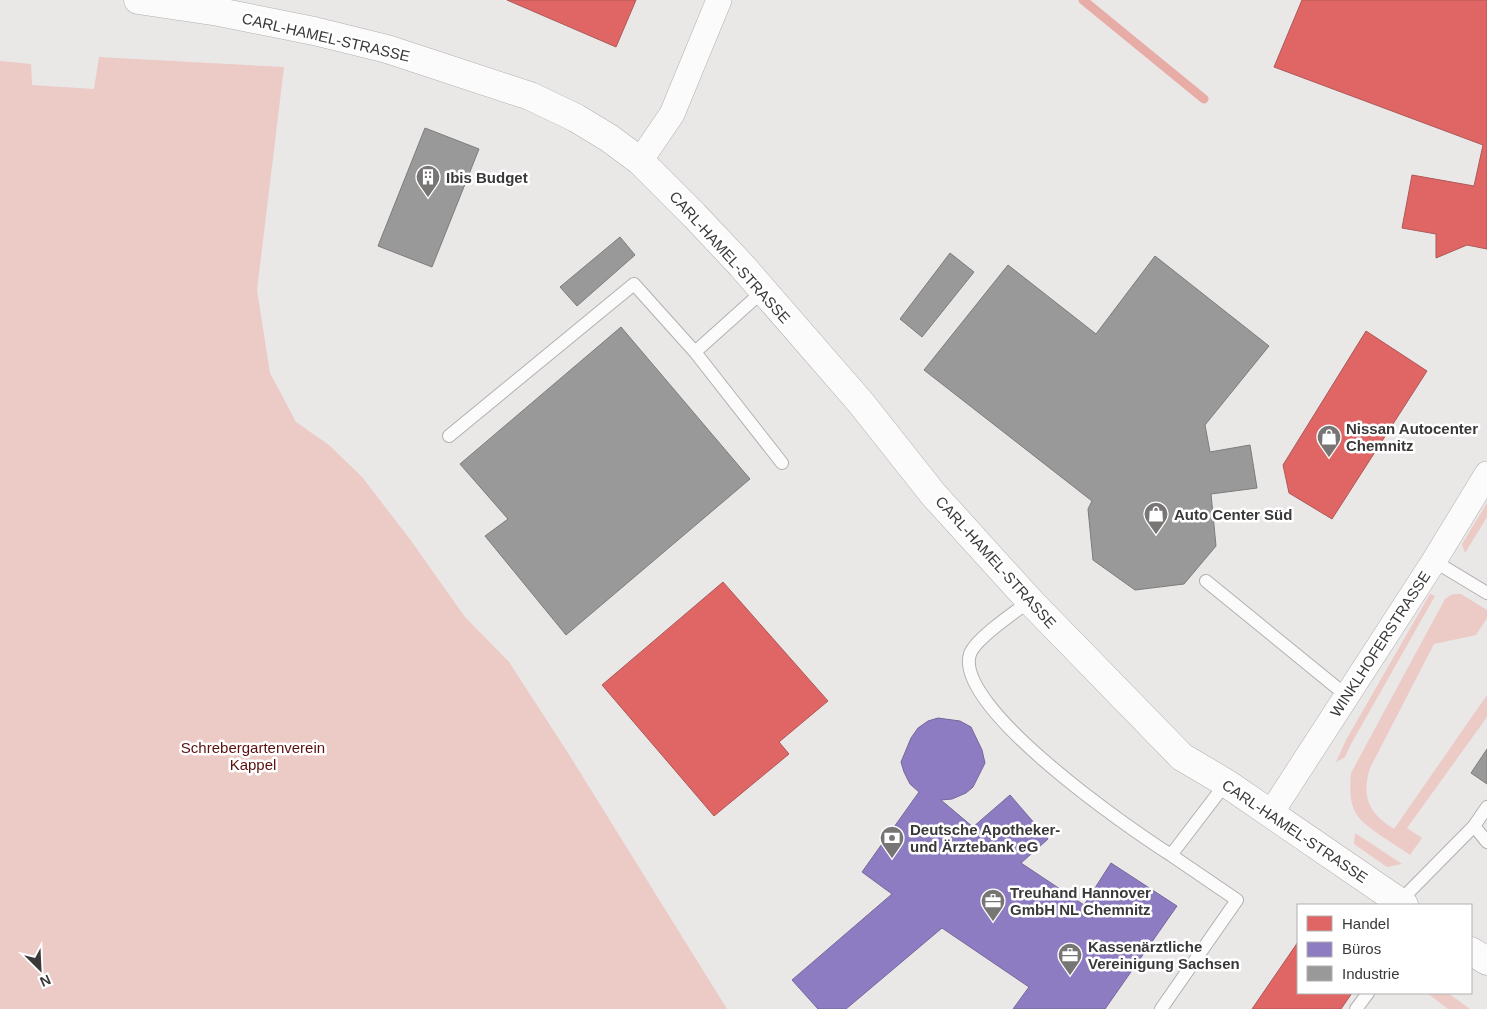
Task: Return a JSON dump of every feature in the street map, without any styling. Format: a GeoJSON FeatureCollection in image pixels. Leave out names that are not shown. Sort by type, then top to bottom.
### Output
{"type":"FeatureCollection","features":[{"type":"Feature","properties":{"kind":"main road","name":"CARL-HAMEL-STRASSE"},"geometry":{"type":"LineString","coordinates":[[138,0],[219,12],[314,31],[387,49],[530,96],[576,118],[609,138],[640,161],[694,215],[861,403],[933,494],[1030,602],[1182,757],[1226,782],[1402,904]]}},
{"type":"Feature","properties":{"kind":"main road"},"geometry":{"type":"LineString","coordinates":[[1472,951],[1487,962]]}},
{"type":"Feature","properties":{"kind":"street"},"geometry":{"type":"LineString","coordinates":[[640,161],[672,114],[720,0]]}},
{"type":"Feature","properties":{"kind":"street","name":"WINKLHOFERSTRASSE"},"geometry":{"type":"LineString","coordinates":[[1271,813],[1434,561],[1487,474]]}},
{"type":"Feature","properties":{"kind":"lane"},"geometry":{"type":"LineString","coordinates":[[449,436],[634,284],[695,352],[782,463]]}},
{"type":"Feature","properties":{"kind":"lane"},"geometry":{"type":"LineString","coordinates":[[695,352],[764,292]]}},
{"type":"Feature","properties":{"kind":"lane"},"geometry":{"type":"LineString","coordinates":[[1434,561],[1487,593]]}},
{"type":"Feature","properties":{"kind":"lane"},"geometry":{"type":"LineString","coordinates":[[1206,581],[1347,696]]}},
{"type":"Feature","properties":{"kind":"lane"},"geometry":{"type":"LineString","coordinates":[[1030,602],[1007,618],[977,644],[970,654],[969,670],[977,688],[993,709],[1020,738],[1080,791],[1138,834],[1237,900],[1161,1009]]}},
{"type":"Feature","properties":{"kind":"lane"},"geometry":{"type":"LineString","coordinates":[[1171,855],[1226,782]]}},
{"type":"Feature","properties":{"kind":"lane"},"geometry":{"type":"LineString","coordinates":[[1402,904],[1474,826],[1487,807]]}},
{"type":"Feature","properties":{"kind":"lane"},"geometry":{"type":"LineString","coordinates":[[1474,826],[1487,842]]}},
{"type":"Feature","properties":{"kind":"lane"},"geometry":{"type":"LineString","coordinates":[[1356,1009],[1367,994]]}},
{"type":"Feature","properties":{"kind":"green space","name":"Schrebergartenverein Kappel"},"geometry":{"type":"Polygon","coordinates":[[[99,57],[284,67],[257,290],[270,373],[296,422],[329,445],[362,477],[409,538],[465,617],[509,662],[568,753],[727,1009],[0,1009],[0,61],[31,64],[32,85],[94,89],[99,57]]]}},
{"type":"Feature","properties":{"kind":"green space"},"geometry":{"type":"Polygon","coordinates":[[[1487,503],[1487,517],[1465,553],[1462,544],[1487,503]]]}},
{"type":"Feature","properties":{"kind":"green space"},"geometry":{"type":"Polygon","coordinates":[[[1430,594],[1435,596],[1345,757],[1336,762],[1346,740],[1430,594]]]}},
{"type":"Feature","properties":{"kind":"green space"},"geometry":{"type":"Polygon","coordinates":[[[1455,594],[1461,594],[1487,610],[1487,618],[1476,635],[1434,644],[1370,768],[1367,779],[1366,788],[1369,804],[1378,817],[1394,829],[1487,695],[1487,717],[1407,828],[1422,838],[1410,855],[1374,831],[1357,815],[1351,800],[1351,773],[1445,599],[1455,594]]]}},
{"type":"Feature","properties":{"kind":"green space"},"geometry":{"type":"Polygon","coordinates":[[[1355,833],[1402,864],[1387,867],[1354,844],[1355,833]]]}},
{"type":"Feature","properties":{"kind":"green space"},"geometry":{"type":"Polygon","coordinates":[[[1428,994],[1449,994],[1470,1009],[1448,1009],[1428,994]]]}},
{"type":"Feature","properties":{"kind":"building: Handel"},"geometry":{"type":"Polygon","coordinates":[[[507,0],[636,0],[616,47],[507,0]]]}},
{"type":"Feature","properties":{"kind":"building: Handel"},"geometry":{"type":"Polygon","coordinates":[[[1302,0],[1487,0],[1487,249],[1467,245],[1436,258],[1436,234],[1402,228],[1412,175],[1474,186],[1483,145],[1274,67],[1302,0]]]}},
{"type":"Feature","properties":{"kind":"building: Handel"},"geometry":{"type":"Polygon","coordinates":[[[1366,331],[1427,371],[1332,519],[1289,493],[1283,465],[1366,331]]]}},
{"type":"Feature","properties":{"kind":"building: Handel"},"geometry":{"type":"Polygon","coordinates":[[[723,582],[828,701],[779,742],[789,754],[714,816],[602,685],[723,582]]]}},
{"type":"Feature","properties":{"kind":"building: Handel"},"geometry":{"type":"Polygon","coordinates":[[[1297,943],[1297,994],[1351,994],[1341,1009],[1252,1009],[1297,943]]]}},
{"type":"Feature","properties":{"kind":"building: Büros"},"geometry":{"type":"Polygon","coordinates":[[[938,718],[960,721],[971,727],[982,750],[985,763],[973,787],[966,793],[952,799],[941,800],[973,827],[1010,795],[1048,839],[1021,863],[1084,905],[1111,863],[1177,906],[1105,1009],[1013,1009],[1029,987],[942,928],[846,1009],[818,1009],[792,980],[892,894],[862,872],[919,792],[910,784],[901,762],[911,738],[918,728],[928,721],[938,718]]]}},
{"type":"Feature","properties":{"kind":"building: Industrie","name":"Ibis Budget"},"geometry":{"type":"Polygon","coordinates":[[[425,128],[479,149],[432,267],[378,246],[425,128]]]}},
{"type":"Feature","properties":{"kind":"building: Industrie"},"geometry":{"type":"Polygon","coordinates":[[[620,237],[635,255],[577,306],[560,287],[620,237]]]}},
{"type":"Feature","properties":{"kind":"building: Industrie"},"geometry":{"type":"Polygon","coordinates":[[[950,253],[974,272],[922,337],[900,319],[950,253]]]}},
{"type":"Feature","properties":{"kind":"building: Industrie"},"geometry":{"type":"Polygon","coordinates":[[[1155,256],[1269,346],[1205,425],[1210,452],[1250,445],[1257,488],[1211,494],[1216,546],[1184,584],[1135,590],[1093,560],[1088,509],[1092,501],[924,370],[1008,265],[1096,334],[1155,256]]]}},
{"type":"Feature","properties":{"kind":"building: Industrie"},"geometry":{"type":"Polygon","coordinates":[[[621,327],[750,479],[566,635],[485,536],[508,519],[460,464],[621,327]]]}},
{"type":"Feature","properties":{"kind":"building: Industrie"},"geometry":{"type":"Polygon","coordinates":[[[1487,749],[1487,784],[1471,773],[1487,749]]]}},
{"type":"Feature","properties":{"kind":"waterway"},"geometry":{"type":"LineString","coordinates":[[1083,0],[1204,99]]}},
{"type":"Feature","properties":{"kind":"place","name":"Ibis Budget"},"geometry":{"type":"Point","coordinates":[428,198]}},
{"type":"Feature","properties":{"kind":"place","name":"Nissan Autocenter Chemnitz"},"geometry":{"type":"Point","coordinates":[1329,458]}},
{"type":"Feature","properties":{"kind":"place","name":"Auto Center Süd"},"geometry":{"type":"Point","coordinates":[1156,535]}},
{"type":"Feature","properties":{"kind":"place","name":"Deutsche Apotheker- und Ärztebank eG"},"geometry":{"type":"Point","coordinates":[892,859]}},
{"type":"Feature","properties":{"kind":"place","name":"Treuhand Hannover GmbH NL Chemnitz"},"geometry":{"type":"Point","coordinates":[993,922]}},
{"type":"Feature","properties":{"kind":"place","name":"Kassenärztliche Vereinigung Sachsen"},"geometry":{"type":"Point","coordinates":[1070,976]}}]}
